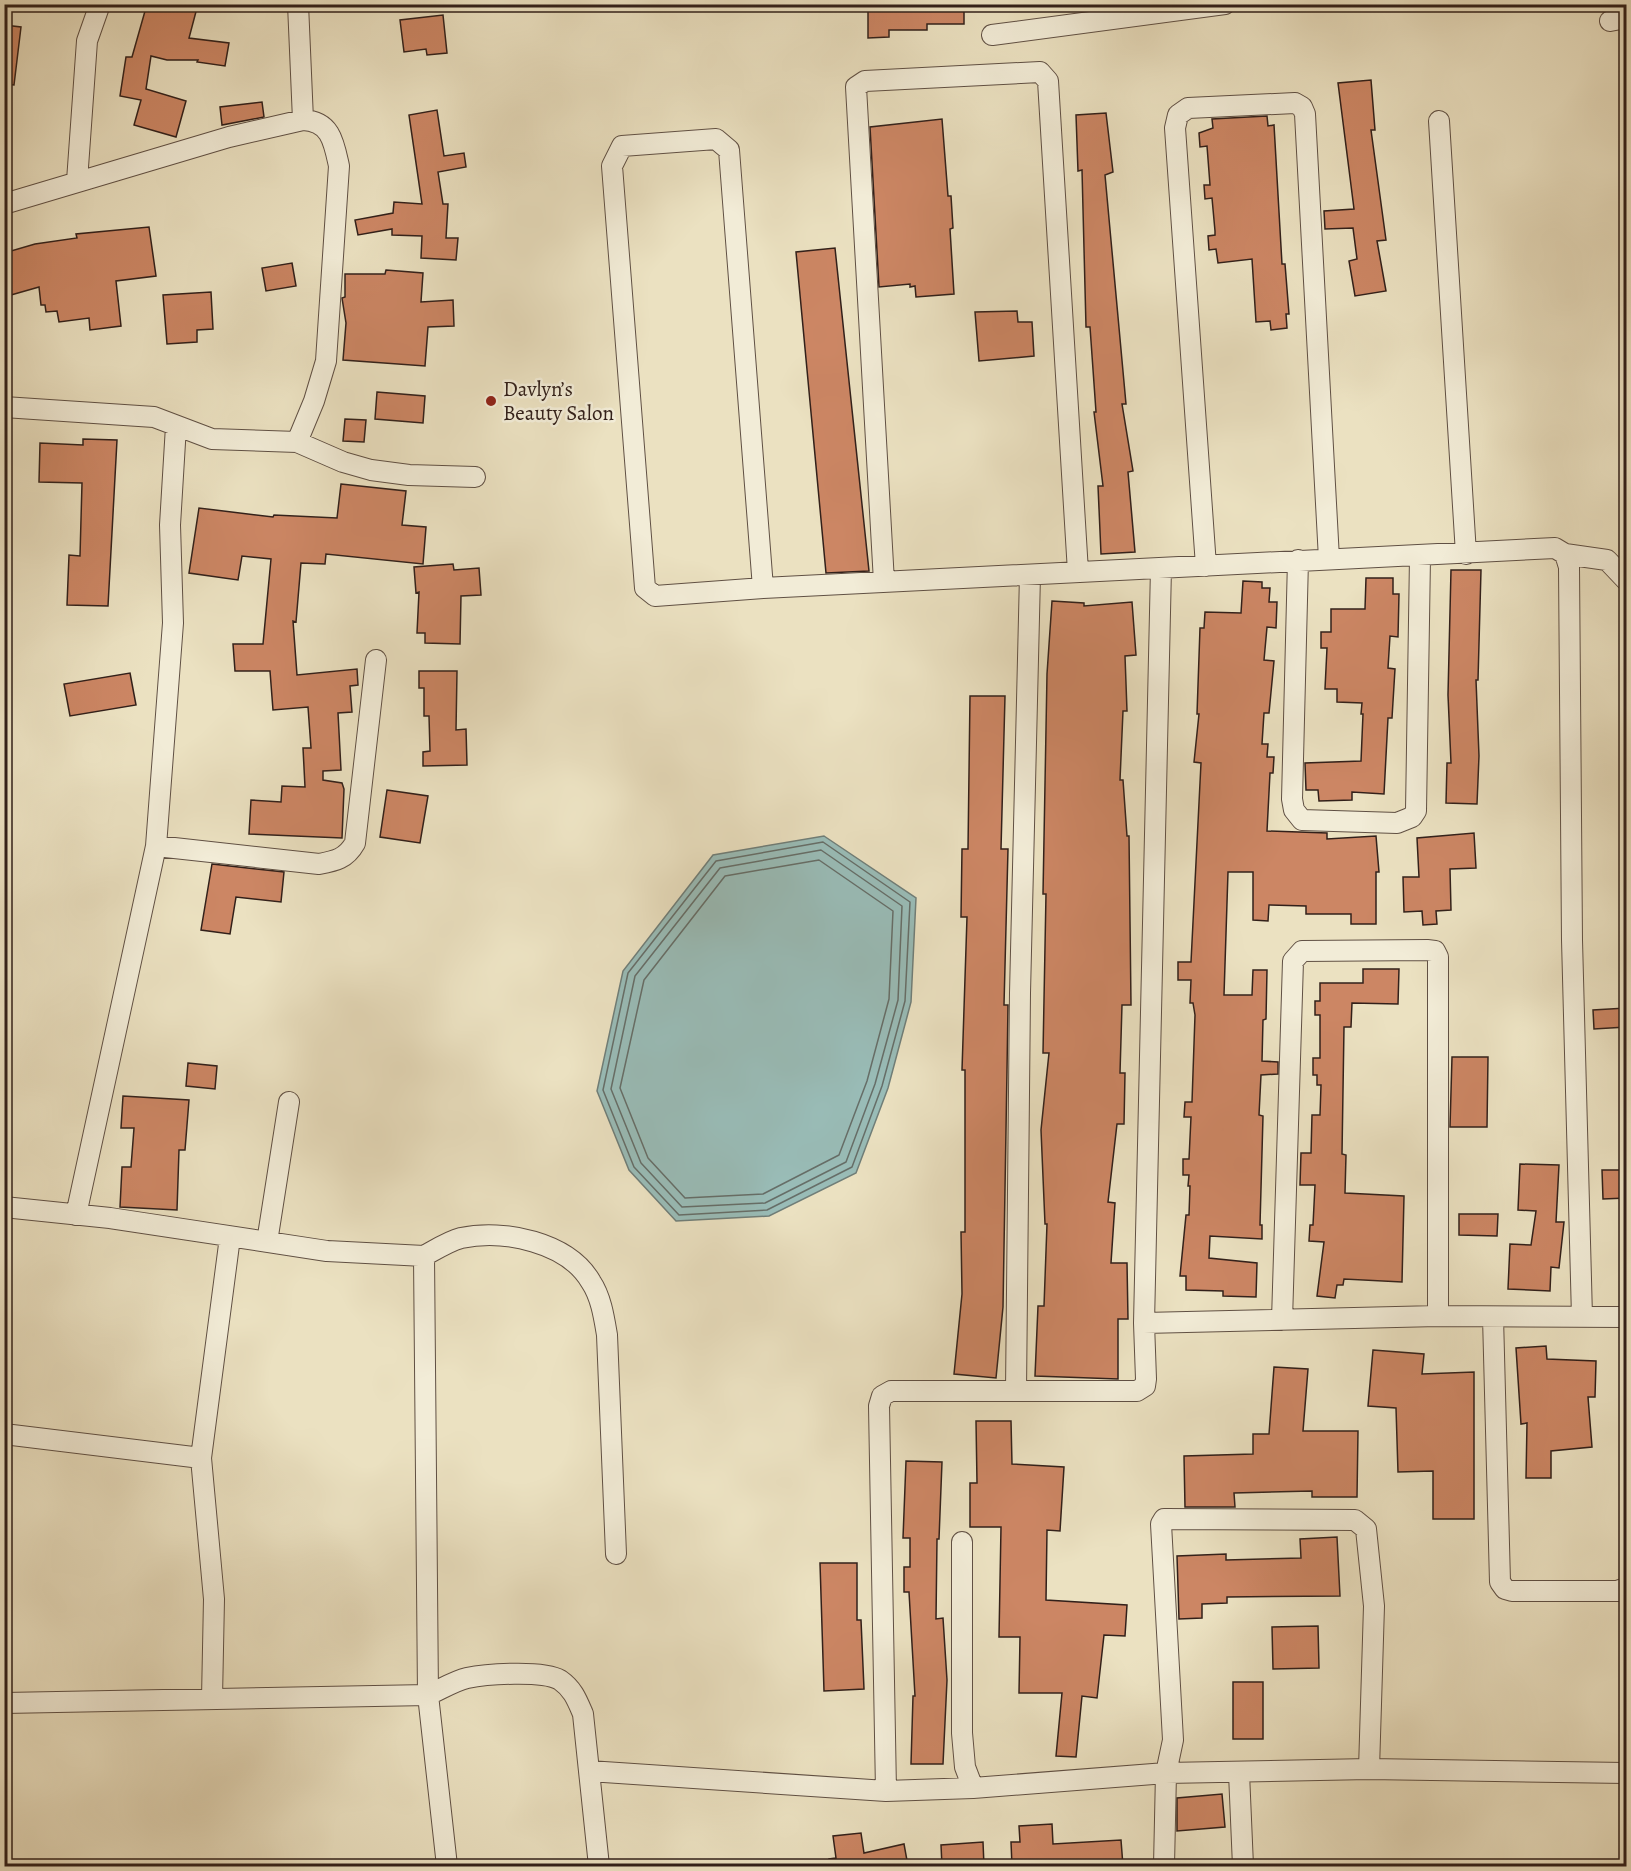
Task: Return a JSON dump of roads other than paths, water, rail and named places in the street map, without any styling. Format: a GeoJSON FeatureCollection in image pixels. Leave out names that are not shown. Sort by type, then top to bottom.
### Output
{"type":"FeatureCollection","features":[{"type":"Feature","properties":{"kind":"street"},"geometry":{"type":"LineString","coordinates":[[77,181],[87,41],[100,4]]}},
{"type":"Feature","properties":{"kind":"street"},"geometry":{"type":"LineString","coordinates":[[298,4],[303,120]]}},
{"type":"Feature","properties":{"kind":"street"},"geometry":{"type":"LineString","coordinates":[[992,35],[1225,4]]}},
{"type":"Feature","properties":{"kind":"street"},"geometry":{"type":"LineString","coordinates":[[884,582],[856,87],[865,81],[1040,72],[1048,81],[1078,572]]}},
{"type":"Feature","properties":{"kind":"street"},"geometry":{"type":"LineString","coordinates":[[1206,566],[1175,128],[1178,115],[1188,108],[1295,103],[1302,106],[1305,114],[1329,559]]}},
{"type":"Feature","properties":{"kind":"street"},"geometry":{"type":"LineString","coordinates":[[4,204],[229,137],[303,120],[315,120],[324,126],[334,138],[339,166],[326,361],[314,401],[297,442]]}},
{"type":"Feature","properties":{"kind":"street"},"geometry":{"type":"LineString","coordinates":[[1439,121],[1466,554]]}},
{"type":"Feature","properties":{"kind":"street"},"geometry":{"type":"LineString","coordinates":[[763,588],[729,150],[716,139],[622,146],[612,166],[645,588],[655,596],[763,588],[1298,560],[1420,557],[1555,548],[1565,554],[1607,560],[1626,580]]}},
{"type":"Feature","properties":{"kind":"street"},"geometry":{"type":"LineString","coordinates":[[4,407],[154,417],[212,439],[297,442],[343,462],[371,470],[409,475],[475,477]]}},
{"type":"Feature","properties":{"kind":"street"},"geometry":{"type":"LineString","coordinates":[[76,1215],[156,846],[173,623],[170,525],[176,426]]}},
{"type":"Feature","properties":{"kind":"street"},"geometry":{"type":"LineString","coordinates":[[1565,554],[1569,567],[1572,940],[1582,1317]]}},
{"type":"Feature","properties":{"kind":"street"},"geometry":{"type":"LineString","coordinates":[[1298,560],[1292,799],[1294,810],[1302,820],[1397,823],[1412,817],[1416,811],[1420,557]]}},
{"type":"Feature","properties":{"kind":"street"},"geometry":{"type":"LineString","coordinates":[[886,1791],[879,1406],[882,1396],[891,1391],[1137,1391],[1145,1386],[1144,1323],[1161,568]]}},
{"type":"Feature","properties":{"kind":"street"},"geometry":{"type":"LineString","coordinates":[[1016,1391],[1020,993],[1030,574]]}},
{"type":"Feature","properties":{"kind":"street"},"geometry":{"type":"LineString","coordinates":[[156,846],[319,864],[338,861],[350,853],[355,843],[376,660]]}},
{"type":"Feature","properties":{"kind":"street"},"geometry":{"type":"LineString","coordinates":[[1282,1320],[1293,961],[1302,951],[1427,950],[1435,951],[1438,957],[1438,1316]]}},
{"type":"Feature","properties":{"kind":"street"},"geometry":{"type":"LineString","coordinates":[[267,1242],[289,1102]]}},
{"type":"Feature","properties":{"kind":"street"},"geometry":{"type":"LineString","coordinates":[[4,1207],[327,1251],[424,1256],[459,1239],[481,1235],[505,1236],[569,1256],[592,1282],[602,1309],[607,1335],[616,1554]]}},
{"type":"Feature","properties":{"kind":"street"},"geometry":{"type":"LineString","coordinates":[[212,1698],[214,1599],[201,1458],[230,1237]]}},
{"type":"Feature","properties":{"kind":"street"},"geometry":{"type":"LineString","coordinates":[[424,1256],[428,1695],[447,1866]]}},
{"type":"Feature","properties":{"kind":"street"},"geometry":{"type":"LineString","coordinates":[[1144,1323],[1438,1316],[1626,1317]]}},
{"type":"Feature","properties":{"kind":"street"},"geometry":{"type":"LineString","coordinates":[[1493,1317],[1500,1582],[1505,1589],[1512,1591],[1617,1592],[1626,1588]]}},
{"type":"Feature","properties":{"kind":"street"},"geometry":{"type":"LineString","coordinates":[[4,1434],[201,1458]]}},
{"type":"Feature","properties":{"kind":"street"},"geometry":{"type":"LineString","coordinates":[[1164,1866],[1166,1773],[1173,1740],[1161,1524],[1168,1518],[1355,1520],[1362,1523],[1366,1529],[1374,1606],[1369,1769]]}},
{"type":"Feature","properties":{"kind":"street"},"geometry":{"type":"LineString","coordinates":[[962,1542],[962,1733],[965,1767],[972,1788]]}},
{"type":"Feature","properties":{"kind":"street"},"geometry":{"type":"LineString","coordinates":[[4,1703],[428,1695],[465,1678],[487,1675],[544,1675],[558,1679],[573,1692],[583,1714],[599,1866]]}},
{"type":"Feature","properties":{"kind":"street"},"geometry":{"type":"LineString","coordinates":[[589,1772],[886,1791],[972,1788],[1166,1773],[1369,1769],[1626,1773]]}},
{"type":"Feature","properties":{"kind":"street"},"geometry":{"type":"LineString","coordinates":[[1239,1773],[1243,1866]]}},
{"type":"Feature","properties":{"kind":"water"},"geometry":{"type":"Polygon","coordinates":[[[824,836],[916,898],[911,1002],[888,1088],[856,1173],[769,1216],[676,1221],[629,1170],[597,1091],[623,971],[713,855],[824,836]]]}},
{"type":"Feature","properties":{"kind":"place","name":"Davlyn’s Beauty Salon"},"geometry":{"type":"Point","coordinates":[491,401]}}]}
